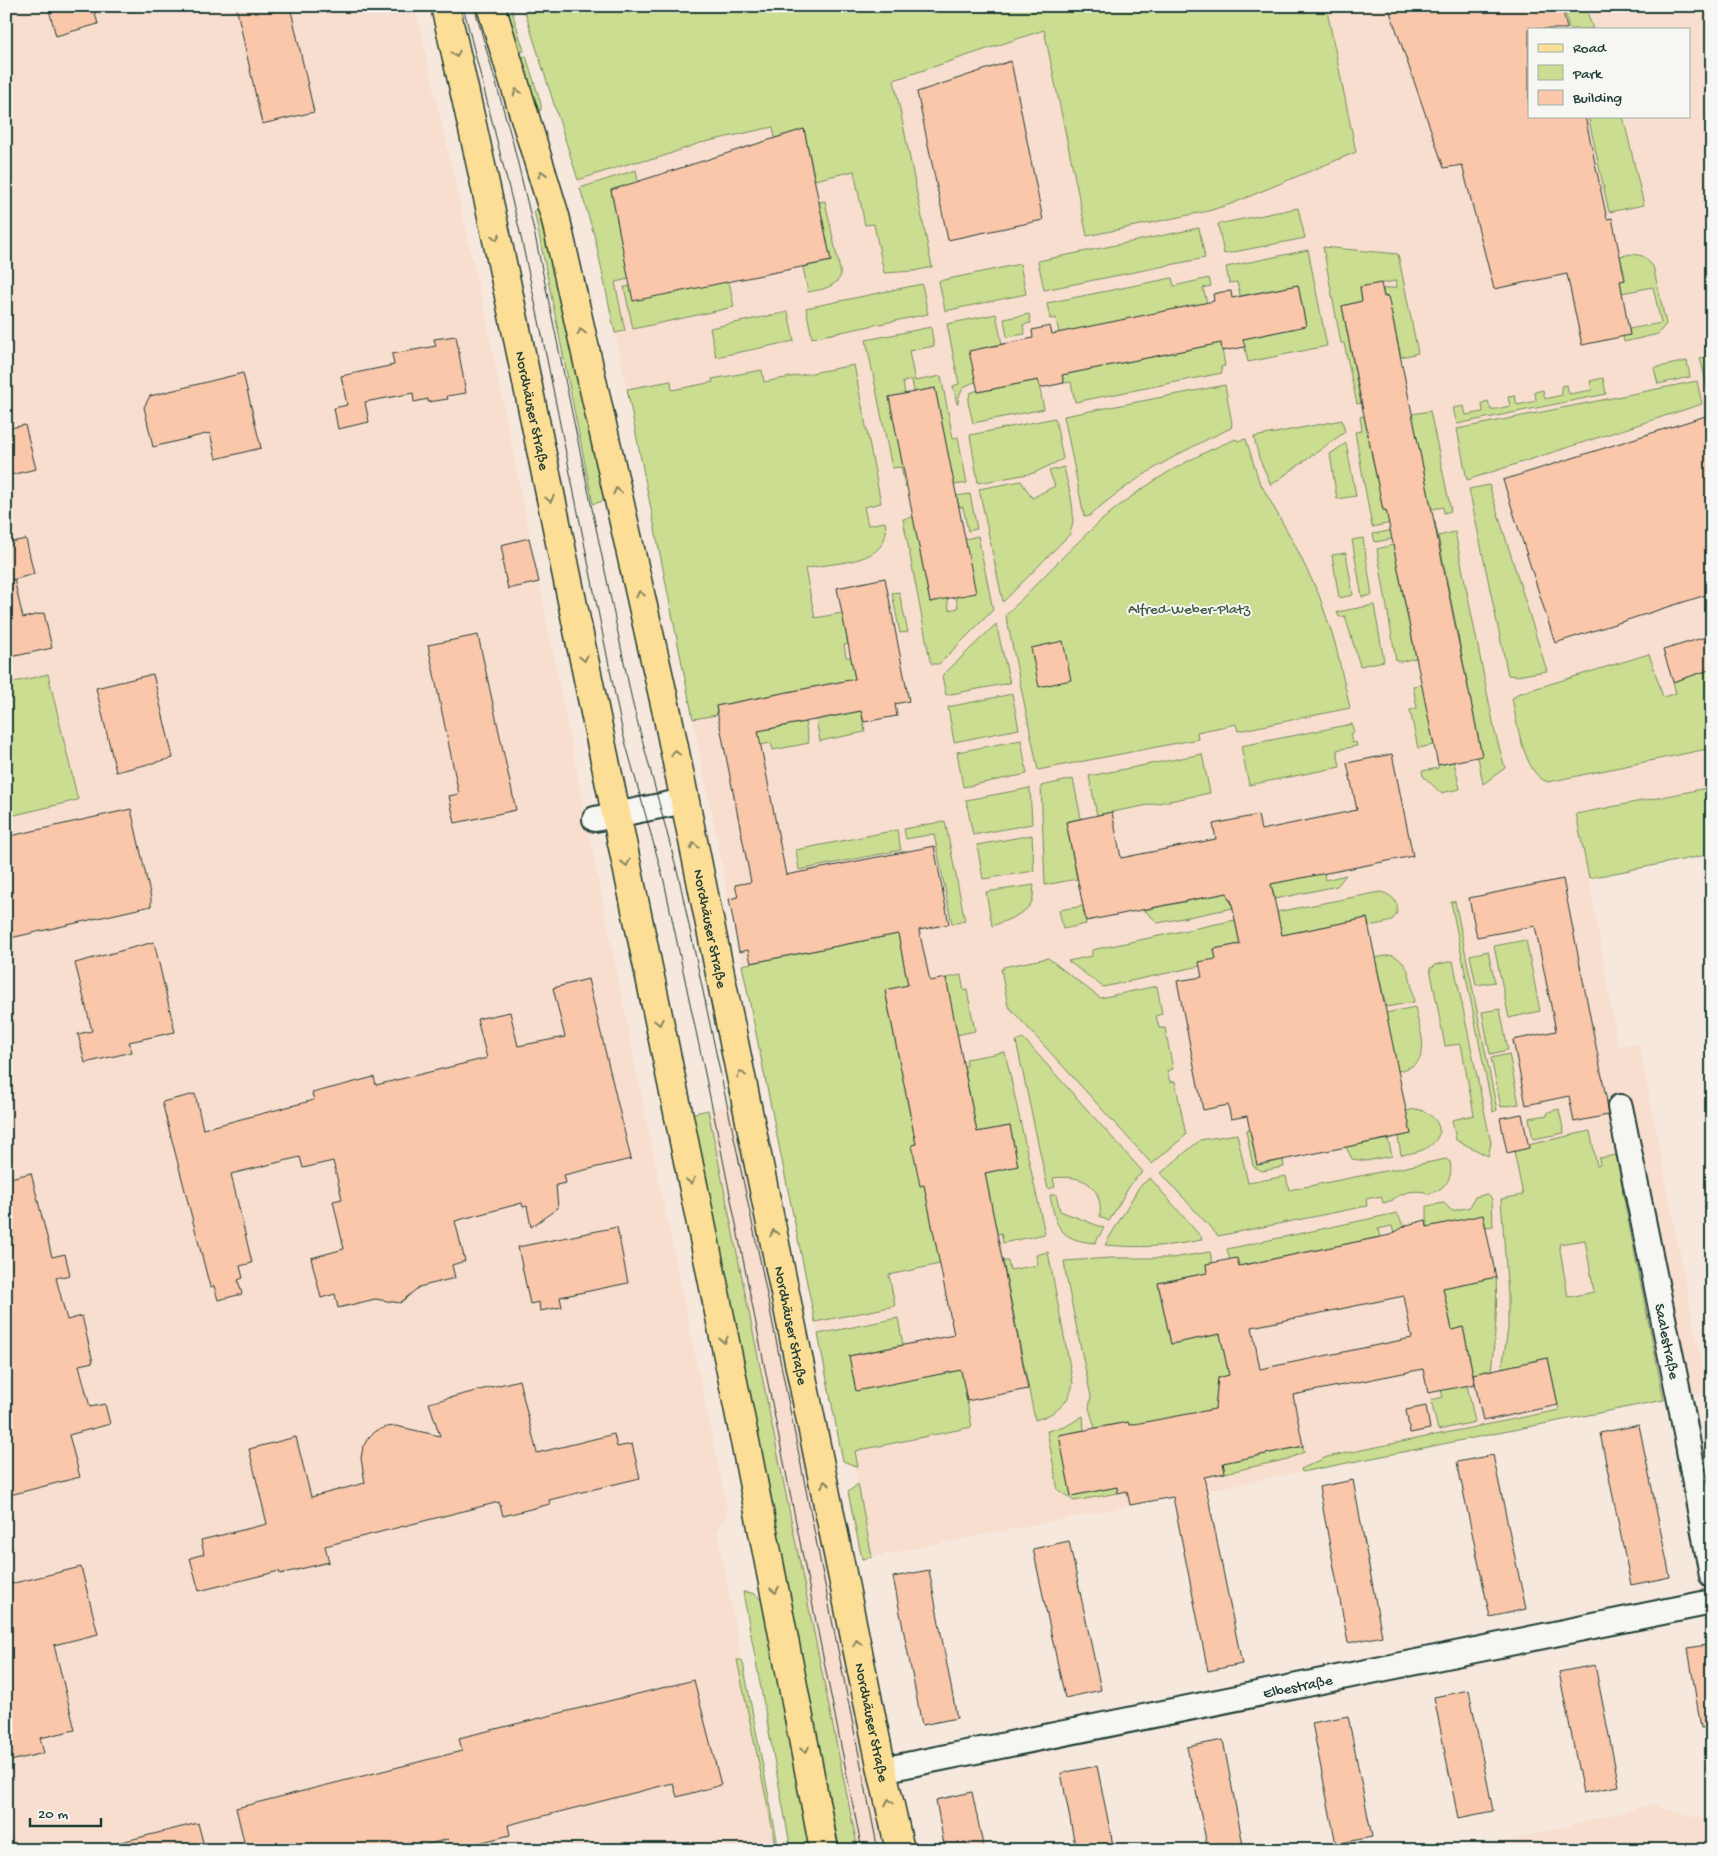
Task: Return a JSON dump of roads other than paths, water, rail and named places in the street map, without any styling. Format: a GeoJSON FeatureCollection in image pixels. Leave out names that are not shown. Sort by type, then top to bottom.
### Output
{"type":"FeatureCollection","features":[{"type":"Feature","properties":{"kind":"main road","name":"Nordhäuser Straße"},"geometry":{"type":"LineString","coordinates":[[445,6],[488,198],[606,817],[773,1576],[824,1850]]}},
{"type":"Feature","properties":{"kind":"main road","name":"Nordhäuser Straße"},"geometry":{"type":"LineString","coordinates":[[491,6],[555,216],[667,713],[882,1770],[900,1850]]}},
{"type":"Feature","properties":{"kind":"street"},"geometry":{"type":"LineString","coordinates":[[606,817],[685,801]]}},
{"type":"Feature","properties":{"kind":"street","name":"Saalestraße"},"geometry":{"type":"LineString","coordinates":[[1620,1107],[1681,1406],[1712,1576]]}},
{"type":"Feature","properties":{"kind":"street","name":"Elbestraße"},"geometry":{"type":"LineString","coordinates":[[882,1770],[1712,1602]]}},
{"type":"Feature","properties":{"kind":"tram line"},"geometry":{"type":"LineString","coordinates":[[463,6],[519,228],[623,734],[664,881],[717,1130],[862,1850]]}},
{"type":"Feature","properties":{"kind":"tram line"},"geometry":{"type":"LineString","coordinates":[[474,6],[513,143],[533,226],[633,705],[679,878],[760,1260],[878,1850]]}},
{"type":"Feature","properties":{"kind":"park label","name":"Alfred-Weber-Platz"},"geometry":{"type":"Point","coordinates":[1189,608]}}]}
